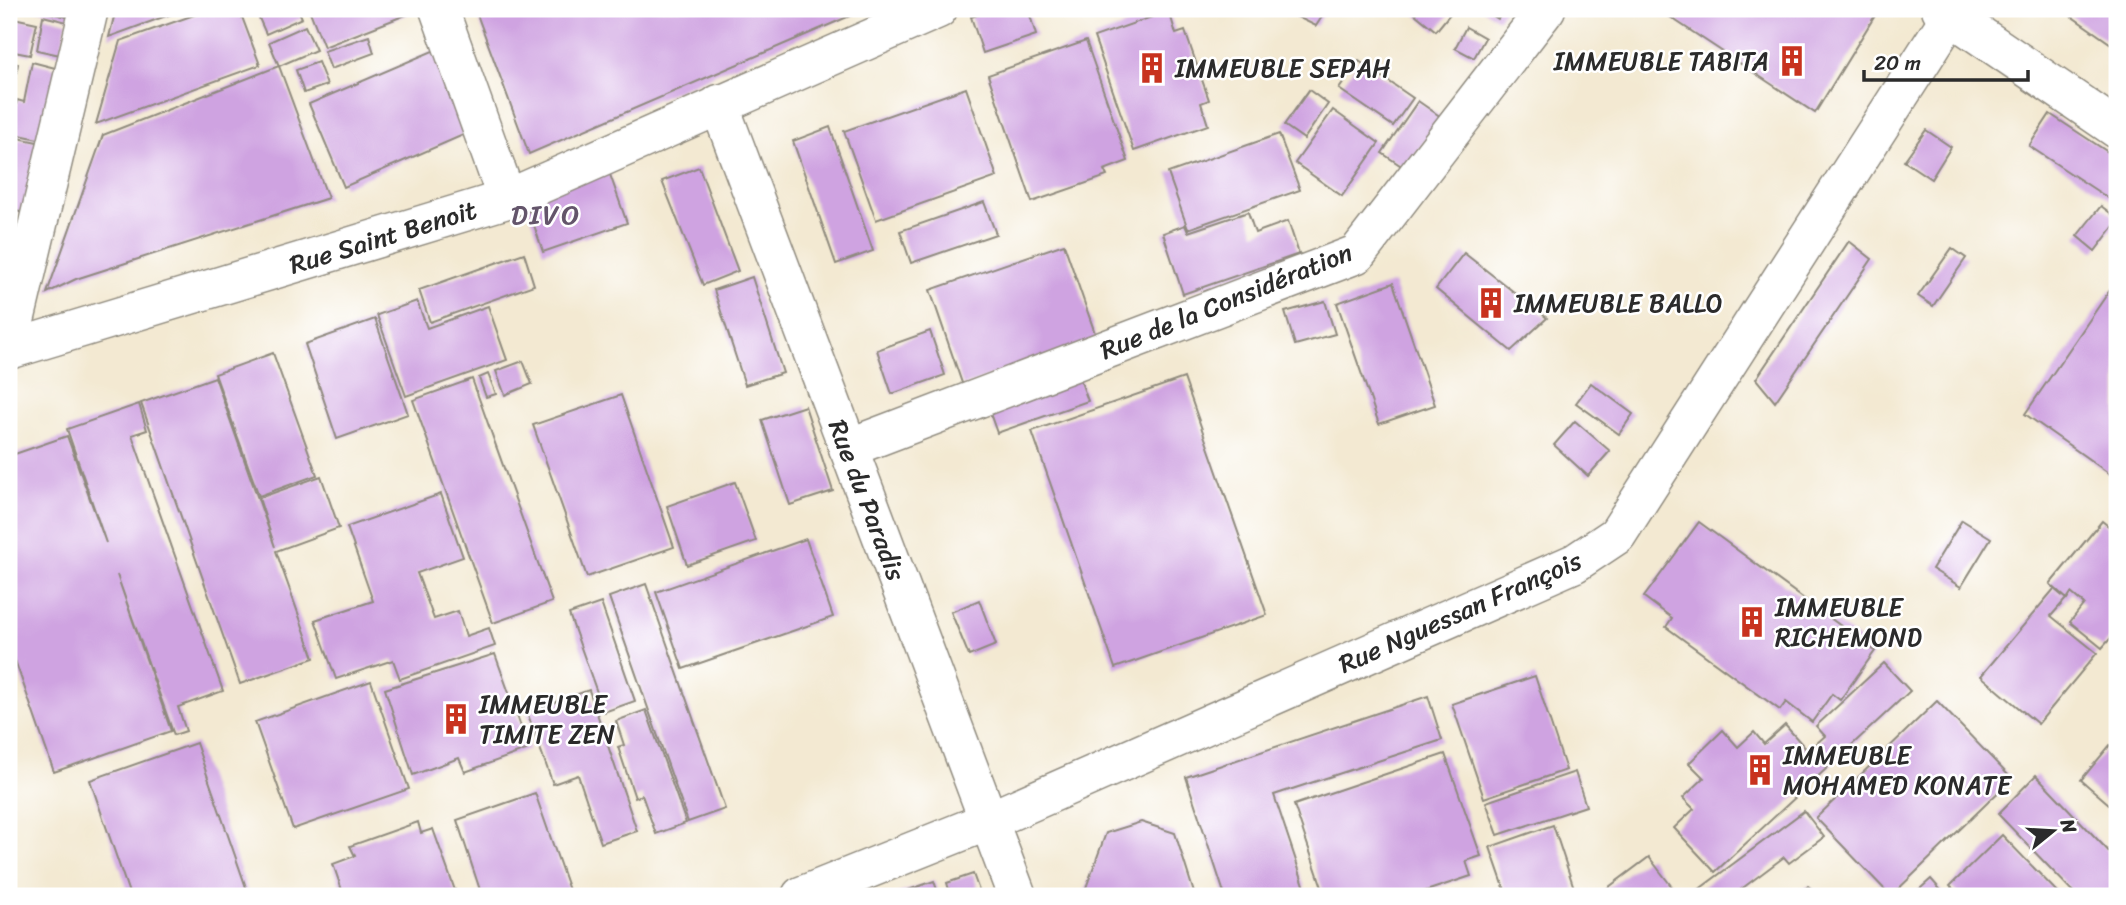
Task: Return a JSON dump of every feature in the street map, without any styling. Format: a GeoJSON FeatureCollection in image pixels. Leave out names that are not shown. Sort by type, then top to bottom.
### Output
{"type":"FeatureCollection","features":[{"type":"Feature","properties":{"kind":"street"},"geometry":{"type":"LineString","coordinates":[[9,348],[89,9]]}},
{"type":"Feature","properties":{"kind":"street"},"geometry":{"type":"LineString","coordinates":[[439,9],[507,199]]}},
{"type":"Feature","properties":{"kind":"street","name":"Rue Saint Benoit"},"geometry":{"type":"LineString","coordinates":[[9,348],[507,199],[939,9]]}},
{"type":"Feature","properties":{"kind":"street","name":"Rue de la Considération"},"geometry":{"type":"LineString","coordinates":[[848,448],[1357,254],[1546,9]]}},
{"type":"Feature","properties":{"kind":"street"},"geometry":{"type":"LineString","coordinates":[[1949,11],[2117,129]]}},
{"type":"Feature","properties":{"kind":"street","name":"Rue Nguessan François"},"geometry":{"type":"LineString","coordinates":[[801,896],[988,821],[1576,563],[1617,535],[1949,11]]}},
{"type":"Feature","properties":{"kind":"street","name":"Rue du Paradis"},"geometry":{"type":"LineString","coordinates":[[719,104],[1017,896]]}},
{"type":"Feature","properties":{"kind":"building"},"geometry":{"type":"Polygon","coordinates":[[[35,9],[73,9],[71,18],[35,9]]]}},
{"type":"Feature","properties":{"kind":"building"},"geometry":{"type":"Polygon","coordinates":[[[116,9],[185,9],[109,37],[116,9]]]}},
{"type":"Feature","properties":{"kind":"building"},"geometry":{"type":"Polygon","coordinates":[[[211,9],[239,9],[260,65],[96,124],[120,41],[211,9]]]}},
{"type":"Feature","properties":{"kind":"building"},"geometry":{"type":"Polygon","coordinates":[[[255,9],[298,9],[302,18],[266,34],[255,9]]]}},
{"type":"Feature","properties":{"kind":"building"},"geometry":{"type":"Polygon","coordinates":[[[309,9],[421,9],[324,47],[309,9]]]}},
{"type":"Feature","properties":{"kind":"building"},"geometry":{"type":"Polygon","coordinates":[[[475,9],[866,9],[529,154],[475,9]]]}},
{"type":"Feature","properties":{"kind":"building"},"geometry":{"type":"Polygon","coordinates":[[[995,9],[1028,9],[1036,35],[983,53],[971,17],[995,9]]]}},
{"type":"Feature","properties":{"kind":"building"},"geometry":{"type":"Polygon","coordinates":[[[1281,9],[1327,9],[1316,26],[1281,9]]]}},
{"type":"Feature","properties":{"kind":"building"},"geometry":{"type":"Polygon","coordinates":[[[1419,9],[1454,9],[1436,31],[1415,14],[1419,9]]]}},
{"type":"Feature","properties":{"kind":"building"},"geometry":{"type":"Polygon","coordinates":[[[1482,9],[1505,9],[1498,19],[1482,9]]]}},
{"type":"Feature","properties":{"kind":"building","name":"IMMEUBLE TABITA"},"geometry":{"type":"Polygon","coordinates":[[[1658,9],[1879,9],[1815,113],[1658,9]]]}},
{"type":"Feature","properties":{"kind":"building"},"geometry":{"type":"Polygon","coordinates":[[[2061,9],[2117,9],[2117,48],[2061,9]]]}},
{"type":"Feature","properties":{"kind":"building","name":"IMMEUBLE SEPAH"},"geometry":{"type":"Polygon","coordinates":[[[1169,11],[1176,34],[1185,31],[1209,100],[1201,103],[1208,125],[1134,151],[1094,37],[1169,11]]]}},
{"type":"Feature","properties":{"kind":"building"},"geometry":{"type":"Polygon","coordinates":[[[43,16],[67,22],[60,55],[37,50],[43,16]]]}},
{"type":"Feature","properties":{"kind":"building"},"geometry":{"type":"Polygon","coordinates":[[[9,17],[37,23],[30,55],[9,51],[9,17]]]}},
{"type":"Feature","properties":{"kind":"building"},"geometry":{"type":"Polygon","coordinates":[[[305,26],[316,50],[279,66],[269,42],[305,26]]]}},
{"type":"Feature","properties":{"kind":"building"},"geometry":{"type":"Polygon","coordinates":[[[1466,27],[1485,38],[1474,58],[1455,48],[1466,27]]]}},
{"type":"Feature","properties":{"kind":"building"},"geometry":{"type":"Polygon","coordinates":[[[369,36],[374,53],[331,69],[324,51],[369,36]]]}},
{"type":"Feature","properties":{"kind":"building"},"geometry":{"type":"Polygon","coordinates":[[[1086,41],[1128,161],[1104,170],[1107,176],[1032,202],[988,75],[1086,41]]]}},
{"type":"Feature","properties":{"kind":"building"},"geometry":{"type":"Polygon","coordinates":[[[442,47],[477,129],[344,187],[309,104],[442,47]]]}},
{"type":"Feature","properties":{"kind":"building"},"geometry":{"type":"Polygon","coordinates":[[[1359,61],[1413,98],[1393,126],[1339,89],[1359,61]]]}},
{"type":"Feature","properties":{"kind":"building"},"geometry":{"type":"Polygon","coordinates":[[[9,62],[18,64],[12,96],[9,95],[9,62]]]}},
{"type":"Feature","properties":{"kind":"building"},"geometry":{"type":"Polygon","coordinates":[[[32,62],[59,69],[43,140],[10,133],[17,100],[24,102],[32,62]]]}},
{"type":"Feature","properties":{"kind":"building"},"geometry":{"type":"Polygon","coordinates":[[[318,62],[327,85],[304,93],[296,70],[318,62]]]}},
{"type":"Feature","properties":{"kind":"building"},"geometry":{"type":"Polygon","coordinates":[[[279,66],[328,198],[76,279],[47,293],[103,135],[279,66]]]}},
{"type":"Feature","properties":{"kind":"building"},"geometry":{"type":"Polygon","coordinates":[[[966,88],[997,177],[876,220],[844,131],[966,88]]]}},
{"type":"Feature","properties":{"kind":"building"},"geometry":{"type":"Polygon","coordinates":[[[1309,90],[1328,104],[1304,139],[1284,125],[1309,90]]]}},
{"type":"Feature","properties":{"kind":"building"},"geometry":{"type":"Polygon","coordinates":[[[1418,101],[1441,117],[1406,169],[1382,153],[1418,101]]]}},
{"type":"Feature","properties":{"kind":"building"},"geometry":{"type":"Polygon","coordinates":[[[1333,110],[1379,143],[1342,196],[1295,163],[1333,110]]]}},
{"type":"Feature","properties":{"kind":"building"},"geometry":{"type":"Polygon","coordinates":[[[2050,114],[2117,158],[2117,204],[2029,146],[2050,114]]]}},
{"type":"Feature","properties":{"kind":"building"},"geometry":{"type":"Polygon","coordinates":[[[830,127],[873,251],[836,264],[793,141],[830,127]]]}},
{"type":"Feature","properties":{"kind":"building"},"geometry":{"type":"Polygon","coordinates":[[[1926,130],[1951,147],[1931,179],[1904,161],[1926,130]]]}},
{"type":"Feature","properties":{"kind":"building"},"geometry":{"type":"Polygon","coordinates":[[[1279,134],[1300,190],[1188,229],[1168,173],[1279,134]]]}},
{"type":"Feature","properties":{"kind":"building"},"geometry":{"type":"Polygon","coordinates":[[[18,138],[47,144],[31,215],[9,209],[9,183],[18,138]]]}},
{"type":"Feature","properties":{"kind":"building"},"geometry":{"type":"Polygon","coordinates":[[[607,166],[627,223],[543,252],[524,195],[607,166]]]}},
{"type":"Feature","properties":{"kind":"building"},"geometry":{"type":"Polygon","coordinates":[[[699,167],[738,271],[703,285],[662,181],[699,167]]]}},
{"type":"Feature","properties":{"kind":"building"},"geometry":{"type":"Polygon","coordinates":[[[984,202],[996,234],[911,263],[900,231],[984,202]]]}},
{"type":"Feature","properties":{"kind":"building"},"geometry":{"type":"Polygon","coordinates":[[[2101,206],[2117,218],[2117,222],[2095,251],[2077,236],[2101,206]]]}},
{"type":"Feature","properties":{"kind":"building"},"geometry":{"type":"Polygon","coordinates":[[[1248,212],[1255,233],[1288,221],[1299,254],[1183,294],[1163,233],[1185,225],[1188,232],[1248,212]]]}},
{"type":"Feature","properties":{"kind":"building"},"geometry":{"type":"Polygon","coordinates":[[[1849,241],[1872,259],[1775,402],[1756,379],[1849,241]]]}},
{"type":"Feature","properties":{"kind":"building"},"geometry":{"type":"Polygon","coordinates":[[[1064,244],[1097,339],[963,386],[930,290],[1064,244]]]}},
{"type":"Feature","properties":{"kind":"building"},"geometry":{"type":"Polygon","coordinates":[[[1952,248],[1966,258],[1933,306],[1918,296],[1952,248]]]}},
{"type":"Feature","properties":{"kind":"building"},"geometry":{"type":"Polygon","coordinates":[[[524,253],[534,285],[430,322],[419,290],[524,253]]]}},
{"type":"Feature","properties":{"kind":"building","name":"IMMEUBLE BALLO"},"geometry":{"type":"Polygon","coordinates":[[[1464,253],[1547,318],[1511,351],[1436,289],[1464,253]]]}},
{"type":"Feature","properties":{"kind":"building"},"geometry":{"type":"Polygon","coordinates":[[[752,277],[783,373],[745,385],[714,290],[752,277]]]}},
{"type":"Feature","properties":{"kind":"building"},"geometry":{"type":"Polygon","coordinates":[[[1393,283],[1435,405],[1379,424],[1337,303],[1393,283]]]}},
{"type":"Feature","properties":{"kind":"building"},"geometry":{"type":"Polygon","coordinates":[[[2110,290],[2117,294],[2117,479],[2025,414],[2110,290]]]}},
{"type":"Feature","properties":{"kind":"building"},"geometry":{"type":"Polygon","coordinates":[[[417,301],[427,328],[488,306],[507,360],[406,396],[377,315],[417,301]]]}},
{"type":"Feature","properties":{"kind":"building"},"geometry":{"type":"Polygon","coordinates":[[[1325,301],[1335,334],[1295,345],[1285,312],[1325,301]]]}},
{"type":"Feature","properties":{"kind":"building"},"geometry":{"type":"Polygon","coordinates":[[[375,319],[408,414],[337,439],[305,344],[375,319]]]}},
{"type":"Feature","properties":{"kind":"building"},"geometry":{"type":"Polygon","coordinates":[[[930,331],[945,375],[892,394],[877,350],[930,331]]]}},
{"type":"Feature","properties":{"kind":"building"},"geometry":{"type":"Polygon","coordinates":[[[273,353],[317,475],[259,496],[215,374],[273,353]]]}},
{"type":"Feature","properties":{"kind":"building"},"geometry":{"type":"Polygon","coordinates":[[[523,361],[532,384],[505,395],[496,371],[523,361]]]}},
{"type":"Feature","properties":{"kind":"building"},"geometry":{"type":"Polygon","coordinates":[[[1077,371],[1088,401],[997,433],[986,402],[1077,371]]]}},
{"type":"Feature","properties":{"kind":"building"},"geometry":{"type":"Polygon","coordinates":[[[488,374],[496,394],[486,397],[479,378],[488,374]]]}},
{"type":"Feature","properties":{"kind":"building"},"geometry":{"type":"Polygon","coordinates":[[[215,377],[275,547],[259,498],[321,476],[339,528],[276,551],[314,658],[240,684],[141,403],[215,377]]]}},
{"type":"Feature","properties":{"kind":"building"},"geometry":{"type":"Polygon","coordinates":[[[1184,378],[1267,615],[1115,668],[1032,431],[1184,378]]]}},
{"type":"Feature","properties":{"kind":"building"},"geometry":{"type":"Polygon","coordinates":[[[472,379],[552,602],[493,623],[413,400],[472,379]]]}},
{"type":"Feature","properties":{"kind":"building"},"geometry":{"type":"Polygon","coordinates":[[[1591,383],[1633,414],[1619,434],[1576,403],[1591,383]]]}},
{"type":"Feature","properties":{"kind":"building"},"geometry":{"type":"Polygon","coordinates":[[[621,395],[674,547],[587,577],[533,425],[621,395]]]}},
{"type":"Feature","properties":{"kind":"building"},"geometry":{"type":"Polygon","coordinates":[[[139,404],[147,430],[132,435],[223,691],[178,707],[186,731],[174,735],[117,575],[171,731],[54,772],[9,643],[9,456],[67,436],[106,543],[67,429],[139,404]]]}},
{"type":"Feature","properties":{"kind":"building"},"geometry":{"type":"Polygon","coordinates":[[[805,406],[833,491],[790,505],[762,420],[805,406]]]}},
{"type":"Feature","properties":{"kind":"building"},"geometry":{"type":"Polygon","coordinates":[[[1575,421],[1610,451],[1588,476],[1554,445],[1575,421]]]}},
{"type":"Feature","properties":{"kind":"building"},"geometry":{"type":"Polygon","coordinates":[[[735,482],[756,541],[687,565],[667,506],[735,482]]]}},
{"type":"Feature","properties":{"kind":"building"},"geometry":{"type":"Polygon","coordinates":[[[441,494],[463,557],[417,573],[434,619],[458,611],[466,636],[489,628],[495,646],[400,679],[393,660],[336,679],[315,620],[373,601],[347,527],[441,494]]]}},
{"type":"Feature","properties":{"kind":"building"},"geometry":{"type":"Polygon","coordinates":[[[1962,520],[1991,538],[1961,587],[1932,569],[1962,520]]]}},
{"type":"Feature","properties":{"kind":"building"},"geometry":{"type":"Polygon","coordinates":[[[2102,521],[2117,533],[2117,631],[2102,648],[2070,622],[2084,604],[2071,593],[2067,599],[2050,584],[2102,521]]]}},
{"type":"Feature","properties":{"kind":"building","name":"IMMEUBLE RICHEMOND"},"geometry":{"type":"Polygon","coordinates":[[[1699,522],[1875,651],[1840,700],[1832,694],[1812,722],[1786,702],[1780,710],[1666,627],[1672,618],[1644,597],[1699,522]]]}},
{"type":"Feature","properties":{"kind":"building"},"geometry":{"type":"Polygon","coordinates":[[[806,539],[833,617],[683,669],[656,592],[806,539]]]}},
{"type":"Feature","properties":{"kind":"building"},"geometry":{"type":"Polygon","coordinates":[[[646,584],[725,809],[688,822],[609,597],[646,584]]]}},
{"type":"Feature","properties":{"kind":"building"},"geometry":{"type":"Polygon","coordinates":[[[2054,589],[2066,599],[2051,616],[2097,653],[2038,724],[1981,676],[2054,589]]]}},
{"type":"Feature","properties":{"kind":"building"},"geometry":{"type":"Polygon","coordinates":[[[979,600],[996,645],[969,656],[951,612],[979,600]]]}},
{"type":"Feature","properties":{"kind":"building"},"geometry":{"type":"Polygon","coordinates":[[[601,603],[635,701],[604,712],[569,614],[601,603]]]}},
{"type":"Feature","properties":{"kind":"building","name":"IMMEUBLE TIMITE ZEN"},"geometry":{"type":"Polygon","coordinates":[[[495,654],[529,749],[465,772],[459,758],[413,775],[385,689],[495,654]]]}},
{"type":"Feature","properties":{"kind":"building","name":"IMMEUBLE MOHAMED KONATE"},"geometry":{"type":"Polygon","coordinates":[[[1884,663],[1910,691],[1715,872],[1674,828],[1694,809],[1683,798],[1704,778],[1689,763],[1723,730],[1738,747],[1754,732],[1764,744],[1785,725],[1808,751],[1825,736],[1816,726],[1884,663]]]}},
{"type":"Feature","properties":{"kind":"building"},"geometry":{"type":"Polygon","coordinates":[[[1535,676],[1566,770],[1484,798],[1452,704],[1535,676]]]}},
{"type":"Feature","properties":{"kind":"building"},"geometry":{"type":"Polygon","coordinates":[[[371,681],[409,789],[293,829],[255,722],[371,681]]]}},
{"type":"Feature","properties":{"kind":"building"},"geometry":{"type":"Polygon","coordinates":[[[589,690],[637,831],[601,843],[578,775],[553,784],[527,712],[589,690]]]}},
{"type":"Feature","properties":{"kind":"building"},"geometry":{"type":"Polygon","coordinates":[[[1428,696],[1442,740],[1274,795],[1305,888],[1282,896],[1225,896],[1186,777],[1428,696]]]}},
{"type":"Feature","properties":{"kind":"building"},"geometry":{"type":"Polygon","coordinates":[[[1937,701],[2012,779],[1891,896],[1816,818],[1937,701]]]}},
{"type":"Feature","properties":{"kind":"building"},"geometry":{"type":"Polygon","coordinates":[[[646,710],[686,823],[656,834],[642,795],[635,798],[618,747],[624,745],[616,721],[646,710]]]}},
{"type":"Feature","properties":{"kind":"building"},"geometry":{"type":"Polygon","coordinates":[[[196,743],[249,896],[130,896],[90,780],[196,743]]]}},
{"type":"Feature","properties":{"kind":"building"},"geometry":{"type":"Polygon","coordinates":[[[2110,745],[2117,750],[2117,811],[2081,780],[2110,745]]]}},
{"type":"Feature","properties":{"kind":"building"},"geometry":{"type":"Polygon","coordinates":[[[1445,754],[1481,856],[1466,861],[1471,876],[1411,896],[1325,896],[1294,805],[1445,754]]]}},
{"type":"Feature","properties":{"kind":"building"},"geometry":{"type":"Polygon","coordinates":[[[1575,772],[1586,806],[1498,835],[1486,802],[1575,772]]]}},
{"type":"Feature","properties":{"kind":"building"},"geometry":{"type":"Polygon","coordinates":[[[2036,775],[2117,860],[2115,896],[2077,896],[1998,814],[2036,775]]]}},
{"type":"Feature","properties":{"kind":"building"},"geometry":{"type":"Polygon","coordinates":[[[535,793],[571,896],[482,896],[457,820],[535,793]]]}},
{"type":"Feature","properties":{"kind":"building"},"geometry":{"type":"Polygon","coordinates":[[[1804,811],[1824,837],[1789,863],[1784,857],[1732,896],[1690,896],[1804,811]]]}},
{"type":"Feature","properties":{"kind":"building"},"geometry":{"type":"Polygon","coordinates":[[[418,822],[421,833],[433,829],[457,896],[344,896],[333,864],[355,856],[350,846],[418,822]]]}},
{"type":"Feature","properties":{"kind":"building"},"geometry":{"type":"Polygon","coordinates":[[[1141,822],[1175,833],[1195,896],[1083,896],[1106,833],[1141,822]]]}},
{"type":"Feature","properties":{"kind":"building"},"geometry":{"type":"Polygon","coordinates":[[[1553,825],[1575,891],[1559,896],[1507,896],[1490,847],[1553,825]]]}},
{"type":"Feature","properties":{"kind":"building"},"geometry":{"type":"Polygon","coordinates":[[[2002,835],[2061,896],[1960,896],[1950,886],[2002,835]]]}},
{"type":"Feature","properties":{"kind":"building"},"geometry":{"type":"Polygon","coordinates":[[[1649,857],[1679,896],[1597,896],[1649,857]]]}},
{"type":"Feature","properties":{"kind":"building"},"geometry":{"type":"Polygon","coordinates":[[[973,874],[981,896],[951,896],[947,883],[973,874]]]}},
{"type":"Feature","properties":{"kind":"building"},"geometry":{"type":"Polygon","coordinates":[[[1931,879],[1946,896],[1912,896],[1931,879]]]}},
{"type":"Feature","properties":{"kind":"building"},"geometry":{"type":"Polygon","coordinates":[[[934,881],[939,896],[891,896],[934,881]]]}},
{"type":"Feature","properties":{"kind":"building"},"geometry":{"type":"Polygon","coordinates":[[[1808,886],[1821,896],[1798,896],[1808,886]]]}},
{"type":"Feature","properties":{"kind":"place","name":"IMMEUBLE TABITA"},"geometry":{"type":"Point","coordinates":[1792,61]}},
{"type":"Feature","properties":{"kind":"place","name":"IMMEUBLE SEPAH"},"geometry":{"type":"Point","coordinates":[1152,68]}},
{"type":"Feature","properties":{"kind":"place","name":"IMMEUBLE BALLO"},"geometry":{"type":"Point","coordinates":[1491,303]}},
{"type":"Feature","properties":{"kind":"place","name":"IMMEUBLE RICHEMOND"},"geometry":{"type":"Point","coordinates":[1752,622]}},
{"type":"Feature","properties":{"kind":"place","name":"IMMEUBLE TIMITE ZEN"},"geometry":{"type":"Point","coordinates":[456,719]}},
{"type":"Feature","properties":{"kind":"place","name":"IMMEUBLE MOHAMED KONATE"},"geometry":{"type":"Point","coordinates":[1760,770]}},
{"type":"Feature","properties":{"kind":"district","name":"DIVO"},"geometry":{"type":"Point","coordinates":[546,214]}}]}
